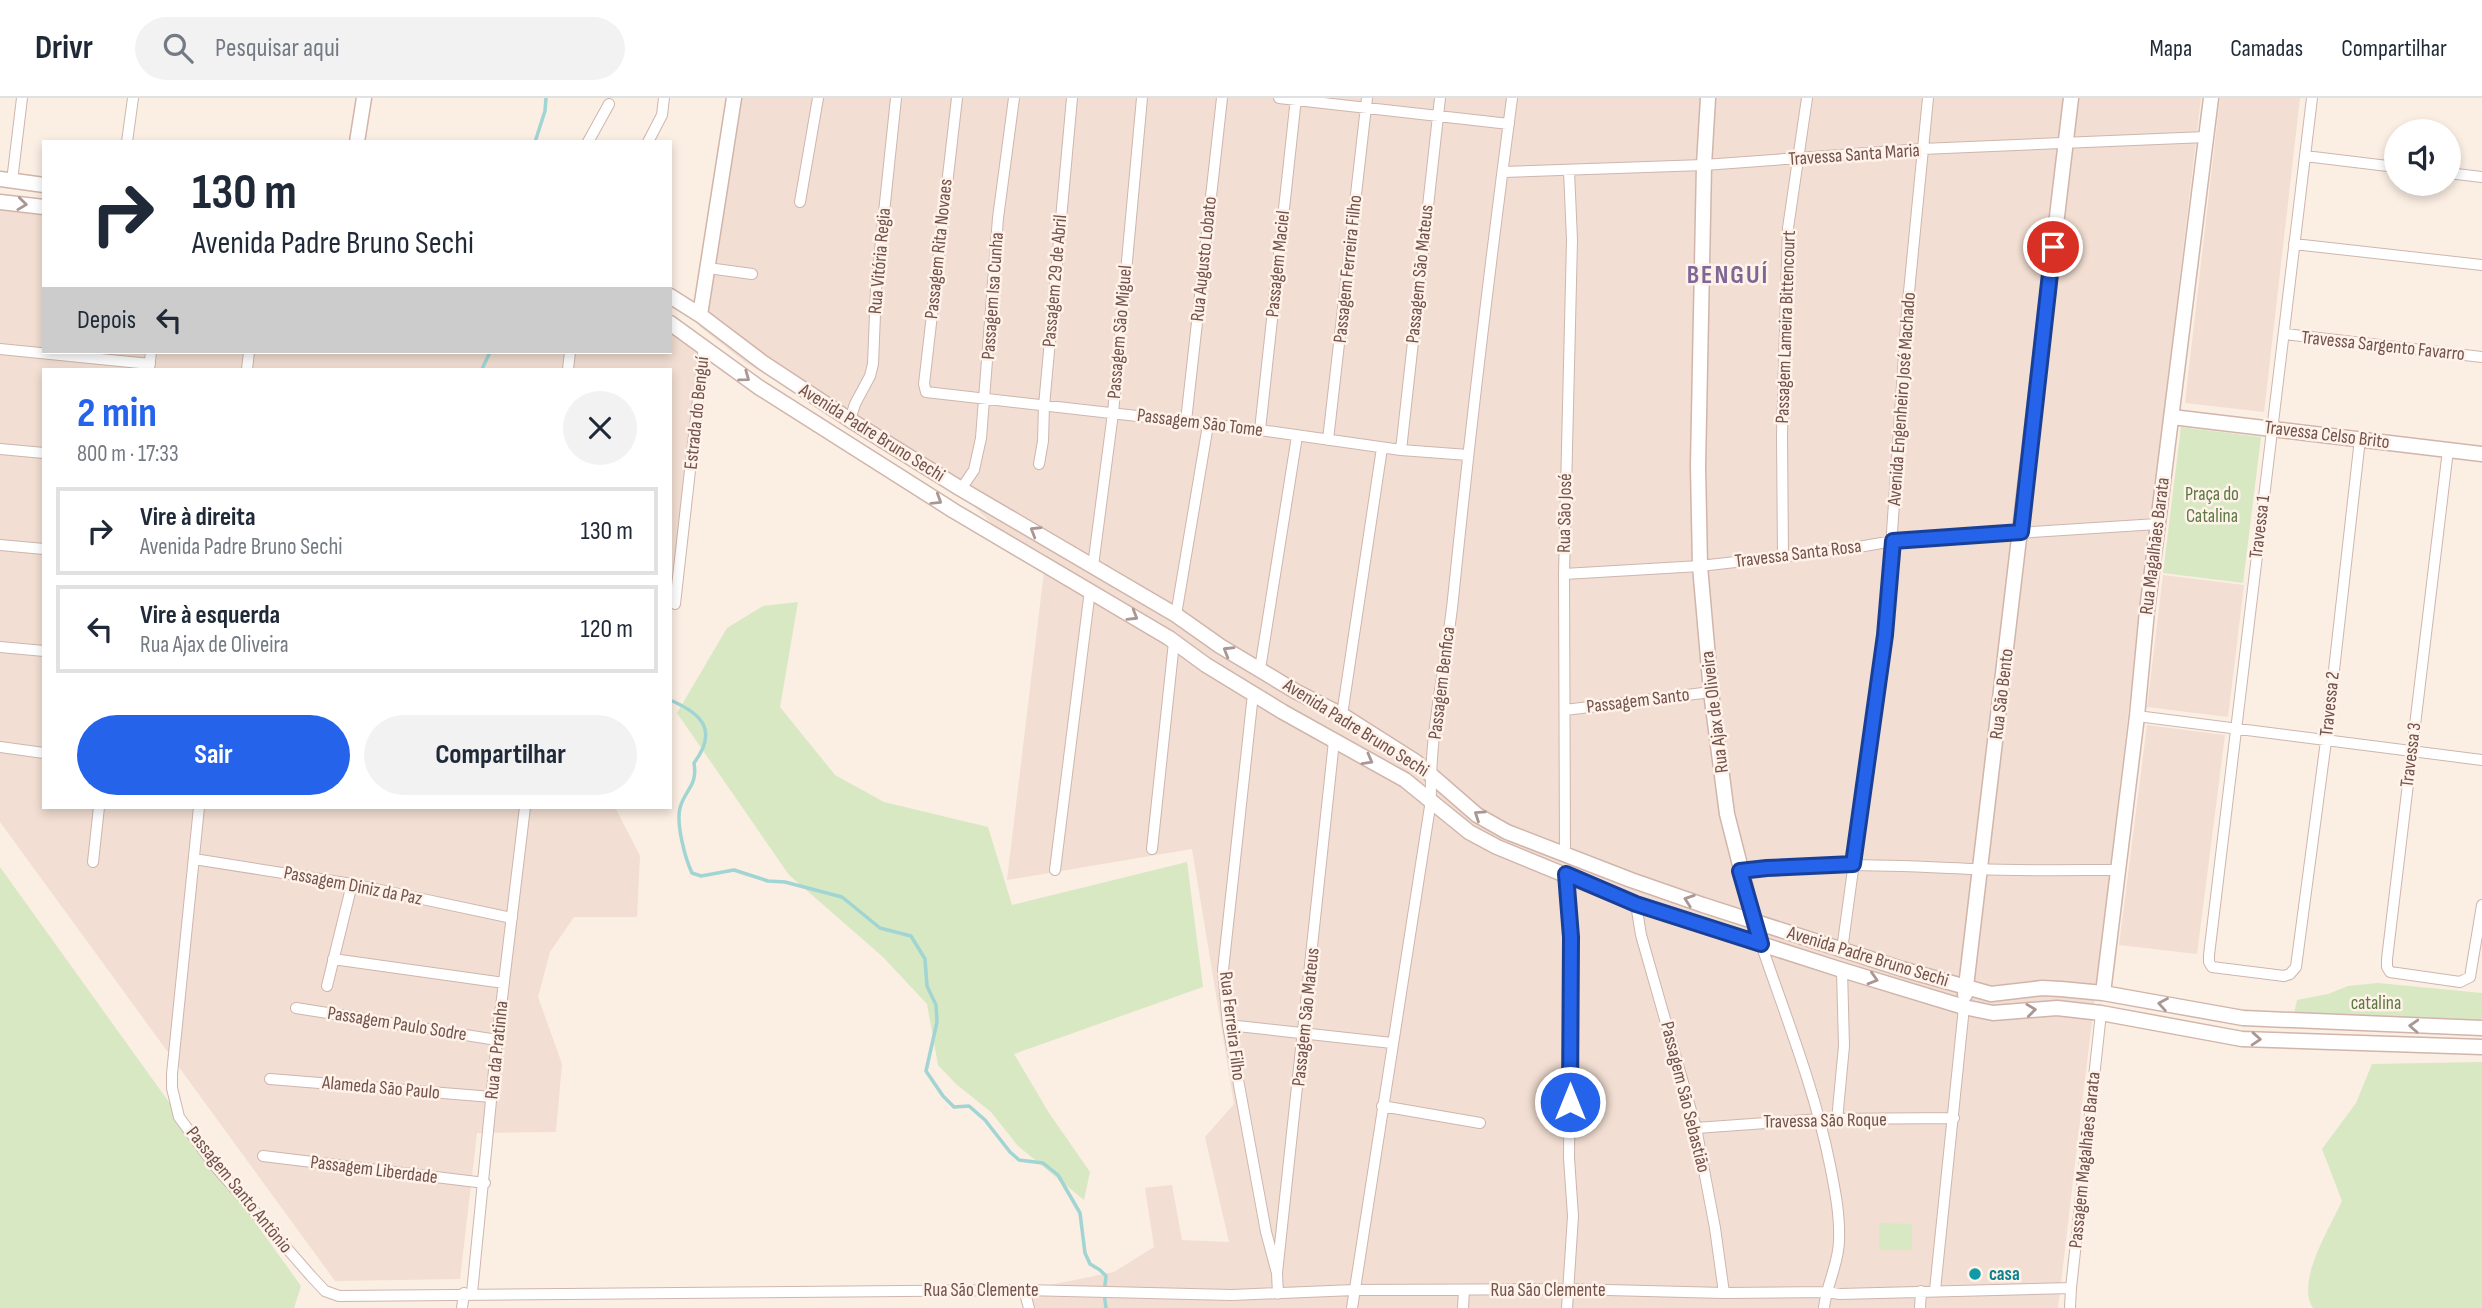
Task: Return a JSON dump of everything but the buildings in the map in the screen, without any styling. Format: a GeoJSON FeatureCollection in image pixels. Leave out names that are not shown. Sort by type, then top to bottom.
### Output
{"type":"FeatureCollection","features":[{"type":"Feature","properties":{"kind":"main road"},"geometry":{"type":"LineString","coordinates":[[357,140],[364,98]]}},
{"type":"Feature","properties":{"kind":"main road"},"geometry":{"type":"LineString","coordinates":[[700,315],[734,98]]}},
{"type":"Feature","properties":{"kind":"main road","name":"Rua Ajax de Oliveira"},"geometry":{"type":"LineString","coordinates":[[1708,98],[1704,165],[1698,466],[1700,566],[1711,692],[1727,814],[1761,944]]}},
{"type":"Feature","properties":{"kind":"main road","name":"Rua São Bento"},"geometry":{"type":"LineString","coordinates":[[1964,1007],[2071,98]]}},
{"type":"Feature","properties":{"kind":"main road","name":"Rua Magalhães Barata"},"geometry":{"type":"LineString","coordinates":[[2103,993],[2157,524],[2211,98]]}},
{"type":"Feature","properties":{"kind":"main road"},"geometry":{"type":"LineString","coordinates":[[6,180],[42,185]]}},
{"type":"Feature","properties":{"kind":"main road"},"geometry":{"type":"LineString","coordinates":[[0,202],[42,207]]}},
{"type":"Feature","properties":{"kind":"main road","name":"Avenida Padre Bruno Sechi"},"geometry":{"type":"LineString","coordinates":[[672,297],[762,362],[850,420],[961,489],[1176,615],[1220,646],[1295,691],[1342,715],[1430,772],[1476,815],[1507,832],[1631,880],[1842,950],[1991,994],[2042,988],[2103,993],[2243,1018],[2482,1028]]}},
{"type":"Feature","properties":{"kind":"main road","name":"Avenida Padre Bruno Sechi"},"geometry":{"type":"LineString","coordinates":[[672,324],[760,388],[954,511],[1090,590],[1253,694],[1405,780],[1469,832],[1497,847],[1636,904],[1842,970],[1964,1007],[1993,1013],[2057,1008],[2101,1013],[2242,1039],[2482,1047]]}},
{"type":"Feature","properties":{"kind":"main road","name":"Travessa Celso Brito"},"geometry":{"type":"LineString","coordinates":[[2172,417],[2482,454]]}},
{"type":"Feature","properties":{"kind":"street"},"geometry":{"type":"LineString","coordinates":[[6,180],[22,98]]}},
{"type":"Feature","properties":{"kind":"street"},"geometry":{"type":"LineString","coordinates":[[127,140],[133,98]]}},
{"type":"Feature","properties":{"kind":"street"},"geometry":{"type":"LineString","coordinates":[[649,140],[662,115],[664,98]]}},
{"type":"Feature","properties":{"kind":"street"},"geometry":{"type":"LineString","coordinates":[[800,202],[818,98]]}},
{"type":"Feature","properties":{"kind":"street","name":"Rua Vitória Regia"},"geometry":{"type":"LineString","coordinates":[[850,420],[873,364],[876,289],[896,98]]}},
{"type":"Feature","properties":{"kind":"street","name":"Passagem Rita Novaes"},"geometry":{"type":"LineString","coordinates":[[933,393],[924,391],[924,384],[957,98]]}},
{"type":"Feature","properties":{"kind":"street","name":"Passagem Isa Cunha"},"geometry":{"type":"LineString","coordinates":[[961,489],[974,470],[981,438],[998,218],[1014,98]]}},
{"type":"Feature","properties":{"kind":"street","name":"Passagem 29 de Abril"},"geometry":{"type":"LineString","coordinates":[[1039,464],[1072,98]]}},
{"type":"Feature","properties":{"kind":"street","name":"Passagem São Miguel"},"geometry":{"type":"LineString","coordinates":[[1093,566],[1113,412],[1142,98]]}},
{"type":"Feature","properties":{"kind":"street","name":"Rua Augusto Lobato"},"geometry":{"type":"LineString","coordinates":[[1186,421],[1222,98]]}},
{"type":"Feature","properties":{"kind":"street"},"geometry":{"type":"LineString","coordinates":[[1279,98],[1366,103],[1438,117],[1509,124]]}},
{"type":"Feature","properties":{"kind":"street","name":"Passagem São Mateus"},"geometry":{"type":"LineString","coordinates":[[1401,450],[1440,98]]}},
{"type":"Feature","properties":{"kind":"street","name":"Passagem Benfica"},"geometry":{"type":"LineString","coordinates":[[1352,1308],[1431,800],[1430,772],[1449,637],[1468,454],[1512,98]]}},
{"type":"Feature","properties":{"kind":"street","name":"Passagem Lameira Bittencourt"},"geometry":{"type":"LineString","coordinates":[[1783,557],[1788,228],[1807,98]]}},
{"type":"Feature","properties":{"kind":"street","name":"Avenida Engenheiro José Machado"},"geometry":{"type":"LineString","coordinates":[[1842,950],[1885,635],[1907,313],[1928,98]]}},
{"type":"Feature","properties":{"kind":"street","name":"Travessa 1"},"geometry":{"type":"LineString","coordinates":[[2296,967],[2290,974],[2284,975],[2219,969],[2212,967],[2208,955],[2312,98]]}},
{"type":"Feature","properties":{"kind":"street","name":"Passagem Maciel"},"geometry":{"type":"LineString","coordinates":[[1260,430],[1296,99]]}},
{"type":"Feature","properties":{"kind":"street","name":"Passagem Ferreira Filho"},"geometry":{"type":"LineString","coordinates":[[1328,440],[1366,103]]}},
{"type":"Feature","properties":{"kind":"street"},"geometry":{"type":"LineString","coordinates":[[590,140],[609,104]]}},
{"type":"Feature","properties":{"kind":"street","name":"Travessa Santa Maria"},"geometry":{"type":"LineString","coordinates":[[1503,172],[1704,165],[1922,149],[2206,137]]}},
{"type":"Feature","properties":{"kind":"street"},"geometry":{"type":"LineString","coordinates":[[2305,156],[2384,166]]}},
{"type":"Feature","properties":{"kind":"street","name":"Rua São José"},"geometry":{"type":"LineString","coordinates":[[1565,855],[1564,574],[1572,240],[1570,171]]}},
{"type":"Feature","properties":{"kind":"street"},"geometry":{"type":"LineString","coordinates":[[2461,175],[2482,177]]}},
{"type":"Feature","properties":{"kind":"street"},"geometry":{"type":"LineString","coordinates":[[2294,244],[2482,265]]}},
{"type":"Feature","properties":{"kind":"street"},"geometry":{"type":"LineString","coordinates":[[708,268],[752,274]]}},
{"type":"Feature","properties":{"kind":"street","name":"Travessa Sargento Favarro"},"geometry":{"type":"LineString","coordinates":[[2285,334],[2482,357]]}},
{"type":"Feature","properties":{"kind":"street","name":"Estrada do Benguí"},"geometry":{"type":"LineString","coordinates":[[675,604],[704,346]]}},
{"type":"Feature","properties":{"kind":"street"},"geometry":{"type":"LineString","coordinates":[[0,349],[149,367]]}},
{"type":"Feature","properties":{"kind":"street","name":"Passagem São Tome"},"geometry":{"type":"LineString","coordinates":[[933,393],[1260,430],[1382,448],[1468,454]]}},
{"type":"Feature","properties":{"kind":"street"},"geometry":{"type":"LineString","coordinates":[[1176,615],[1208,425]]}},
{"type":"Feature","properties":{"kind":"street"},"geometry":{"type":"LineString","coordinates":[[1260,669],[1297,436]]}},
{"type":"Feature","properties":{"kind":"street","name":"Travessa 2"},"geometry":{"type":"LineString","coordinates":[[2296,967],[2326,741],[2360,439]]}},
{"type":"Feature","properties":{"kind":"street"},"geometry":{"type":"LineString","coordinates":[[1342,715],[1382,448]]}},
{"type":"Feature","properties":{"kind":"street"},"geometry":{"type":"LineString","coordinates":[[0,449],[42,453]]}},
{"type":"Feature","properties":{"kind":"street","name":"Travessa 3"},"geometry":{"type":"LineString","coordinates":[[2448,450],[2387,967],[2390,972],[2396,975],[2459,982],[2470,977],[2482,905]]}},
{"type":"Feature","properties":{"kind":"street","name":"Travessa Santa Rosa"},"geometry":{"type":"LineString","coordinates":[[1564,574],[1700,566],[1893,541],[2157,524]]}},
{"type":"Feature","properties":{"kind":"street"},"geometry":{"type":"LineString","coordinates":[[0,545],[42,549]]}},
{"type":"Feature","properties":{"kind":"street"},"geometry":{"type":"LineString","coordinates":[[1055,870],[1090,590]]}},
{"type":"Feature","properties":{"kind":"street"},"geometry":{"type":"LineString","coordinates":[[1152,849],[1174,642]]}},
{"type":"Feature","properties":{"kind":"street"},"geometry":{"type":"LineString","coordinates":[[0,647],[42,651]]}},
{"type":"Feature","properties":{"kind":"street","name":"Passagem Santo"},"geometry":{"type":"LineString","coordinates":[[1565,710],[1711,692]]}},
{"type":"Feature","properties":{"kind":"street","name":"Rua Ferreira Filho"},"geometry":{"type":"LineString","coordinates":[[1253,694],[1223,970],[1228,1025],[1266,1232],[1278,1273]]}},
{"type":"Feature","properties":{"kind":"street"},"geometry":{"type":"LineString","coordinates":[[2137,716],[2482,760]]}},
{"type":"Feature","properties":{"kind":"street","name":"Passagem São Mateus"},"geometry":{"type":"LineString","coordinates":[[1278,1294],[1278,1273],[1334,741]]}},
{"type":"Feature","properties":{"kind":"street"},"geometry":{"type":"LineString","coordinates":[[0,747],[42,752]]}},
{"type":"Feature","properties":{"kind":"street"},"geometry":{"type":"LineString","coordinates":[[93,862],[99,809]]}},
{"type":"Feature","properties":{"kind":"street","name":"Passagem Santo Antônio"},"geometry":{"type":"LineString","coordinates":[[199,809],[172,1088],[179,1117],[215,1166],[325,1291],[339,1296],[468,1293]]}},
{"type":"Feature","properties":{"kind":"street","name":"Rua da Pratinha"},"geometry":{"type":"LineString","coordinates":[[462,1308],[468,1293],[485,1183],[497,1040],[524,809]]}},
{"type":"Feature","properties":{"kind":"street","name":"Passagem Diniz da Paz"},"geometry":{"type":"LineString","coordinates":[[194,859],[352,884],[512,918]]}},
{"type":"Feature","properties":{"kind":"street"},"geometry":{"type":"LineString","coordinates":[[1740,871],[1853,864],[2118,870]]}},
{"type":"Feature","properties":{"kind":"street"},"geometry":{"type":"LineString","coordinates":[[1566,874],[1571,937],[1569,1158],[1573,1216],[1567,1308]]}},
{"type":"Feature","properties":{"kind":"street"},"geometry":{"type":"LineString","coordinates":[[327,985],[352,884]]}},
{"type":"Feature","properties":{"kind":"street","name":"Passagem São Sebastião"},"geometry":{"type":"LineString","coordinates":[[1636,904],[1641,935],[1696,1128],[1724,1293]]}},
{"type":"Feature","properties":{"kind":"street","name":"Rua Ajax de Oliveira"},"geometry":{"type":"LineString","coordinates":[[1761,944],[1821,1119],[1835,1190],[1839,1241],[1824,1308]]}},
{"type":"Feature","properties":{"kind":"street"},"geometry":{"type":"LineString","coordinates":[[333,959],[504,983]]}},
{"type":"Feature","properties":{"kind":"street"},"geometry":{"type":"LineString","coordinates":[[1837,1120],[1844,1046],[1842,970]]}},
{"type":"Feature","properties":{"kind":"street","name":"Rua São Bento"},"geometry":{"type":"LineString","coordinates":[[1935,1290],[1964,1007]]}},
{"type":"Feature","properties":{"kind":"street","name":"Passagem Paulo Sodre"},"geometry":{"type":"LineString","coordinates":[[296,1009],[497,1040]]}},
{"type":"Feature","properties":{"kind":"street","name":"Passagem Magalhães Barata"},"geometry":{"type":"LineString","coordinates":[[2070,1308],[2101,1013]]}},
{"type":"Feature","properties":{"kind":"street"},"geometry":{"type":"LineString","coordinates":[[1228,1025],[1392,1043]]}},
{"type":"Feature","properties":{"kind":"street","name":"Alameda São Paulo"},"geometry":{"type":"LineString","coordinates":[[270,1079],[492,1097]]}},
{"type":"Feature","properties":{"kind":"street"},"geometry":{"type":"LineString","coordinates":[[1382,1106],[1480,1123]]}},
{"type":"Feature","properties":{"kind":"street","name":"Travessa São Roque"},"geometry":{"type":"LineString","coordinates":[[1696,1128],[1821,1119],[1954,1118]]}},
{"type":"Feature","properties":{"kind":"street","name":"Passagem Liberdade"},"geometry":{"type":"LineString","coordinates":[[262,1156],[485,1183]]}},
{"type":"Feature","properties":{"kind":"street","name":"Rua São Clemente"},"geometry":{"type":"LineString","coordinates":[[468,1293],[1024,1290],[1231,1295],[1354,1290],[1569,1289],[1840,1294],[2071,1288]]}},
{"type":"Feature","properties":{"kind":"street"},"geometry":{"type":"LineString","coordinates":[[1024,1290],[1029,1308]]}},
{"type":"Feature","properties":{"kind":"street"},"geometry":{"type":"LineString","coordinates":[[1463,1308],[1464,1290]]}},
{"type":"Feature","properties":{"kind":"street"},"geometry":{"type":"LineString","coordinates":[[1920,1308],[1921,1291]]}},
{"type":"Feature","properties":{"kind":"street"},"geometry":{"type":"LineString","coordinates":[[1231,1295],[1233,1308]]}},
{"type":"Feature","properties":{"kind":"shaded area"},"geometry":{"type":"Polygon","coordinates":[[[734,98],[2201,98],[2058,1308],[1031,1308],[1026,1290],[1114,1272],[1154,1247],[1145,1188],[1172,1185],[1182,1240],[1229,1242],[1205,1137],[1234,1104],[1192,849],[1007,880],[1046,555],[996,528],[973,505],[745,362],[699,326],[734,98]]]}},
{"type":"Feature","properties":{"kind":"shaded area"},"geometry":{"type":"Polygon","coordinates":[[[2220,98],[2300,98],[2264,412],[2185,403],[2220,98]]]}},
{"type":"Feature","properties":{"kind":"shaded area"},"geometry":{"type":"Polygon","coordinates":[[[0,204],[42,208],[42,354],[672,354],[672,323],[699,335],[672,596],[672,368],[42,368],[42,809],[616,809],[640,856],[637,917],[574,917],[550,952],[538,997],[562,1064],[556,1132],[477,1133],[460,1279],[335,1281],[0,822],[0,204]]]}},
{"type":"Feature","properties":{"kind":"shaded area"},"geometry":{"type":"Polygon","coordinates":[[[2163,575],[2244,585],[2228,717],[2147,707],[2163,575]]]}},
{"type":"Feature","properties":{"kind":"shaded area"},"geometry":{"type":"Polygon","coordinates":[[[2147,725],[2225,735],[2197,954],[2119,945],[2147,725]]]}},
{"type":"Feature","properties":{"kind":"green space","name":"Praça do Catalina"},"geometry":{"type":"Polygon","coordinates":[[[2181,427],[2261,437],[2243,583],[2163,573],[2181,427]]]}},
{"type":"Feature","properties":{"kind":"green space"},"geometry":{"type":"Polygon","coordinates":[[[798,602],[780,707],[835,775],[884,802],[988,827],[1012,905],[1187,862],[1203,987],[1014,1054],[1049,1113],[1090,1172],[1084,1200],[1018,1146],[991,1112],[956,1084],[938,1065],[927,1004],[883,957],[789,875],[677,713],[727,628],[763,606],[798,602]]]}},
{"type":"Feature","properties":{"kind":"green space"},"geometry":{"type":"Polygon","coordinates":[[[0,867],[301,1286],[294,1308],[0,1308],[0,867]]]}},
{"type":"Feature","properties":{"kind":"green space","name":"catalina"},"geometry":{"type":"Polygon","coordinates":[[[2378,983],[2482,993],[2482,1025],[2292,1023],[2297,1000],[2328,994],[2348,986],[2378,983]]]}},
{"type":"Feature","properties":{"kind":"green space"},"geometry":{"type":"Polygon","coordinates":[[[2482,1062],[2482,1308],[2313,1308],[2308,1284],[2311,1269],[2342,1201],[2322,1149],[2356,1103],[2372,1064],[2482,1062]]]}},
{"type":"Feature","properties":{"kind":"green space"},"geometry":{"type":"Polygon","coordinates":[[[1879,1223],[1912,1224],[1912,1250],[1879,1250],[1879,1223]]]}},
{"type":"Feature","properties":{"kind":"waterway"},"geometry":{"type":"LineString","coordinates":[[536,140],[545,111],[546,98]]}},
{"type":"Feature","properties":{"kind":"waterway"},"geometry":{"type":"LineString","coordinates":[[482,368],[489,354]]}},
{"type":"Feature","properties":{"kind":"waterway"},"geometry":{"type":"LineString","coordinates":[[672,701],[691,711],[706,733],[705,742],[694,763],[693,782],[682,802],[679,815],[682,841],[692,873],[701,876],[734,870],[768,881],[785,882],[842,897],[880,928],[911,936],[925,959],[927,986],[936,1005],[937,1022],[926,1071],[954,1107],[969,1106],[985,1120],[1019,1160],[1043,1163],[1058,1175],[1080,1213],[1085,1253],[1090,1264],[1106,1276],[1106,1308]]}},
{"type":"Feature","properties":{"kind":"place","name":"casa"},"geometry":{"type":"Point","coordinates":[1975,1274]}},
{"type":"Feature","properties":{"kind":"district","name":"BENGUÍ"},"geometry":{"type":"Point","coordinates":[1728,275]}},
{"type":"Feature","properties":{"kind":"route"},"geometry":{"type":"LineString","coordinates":[[1570,1102],[1571,937],[1566,874],[1636,904],[1761,944],[1740,871],[1853,864],[1885,635],[1893,541],[2021,532],[2053,247]]}}]}
